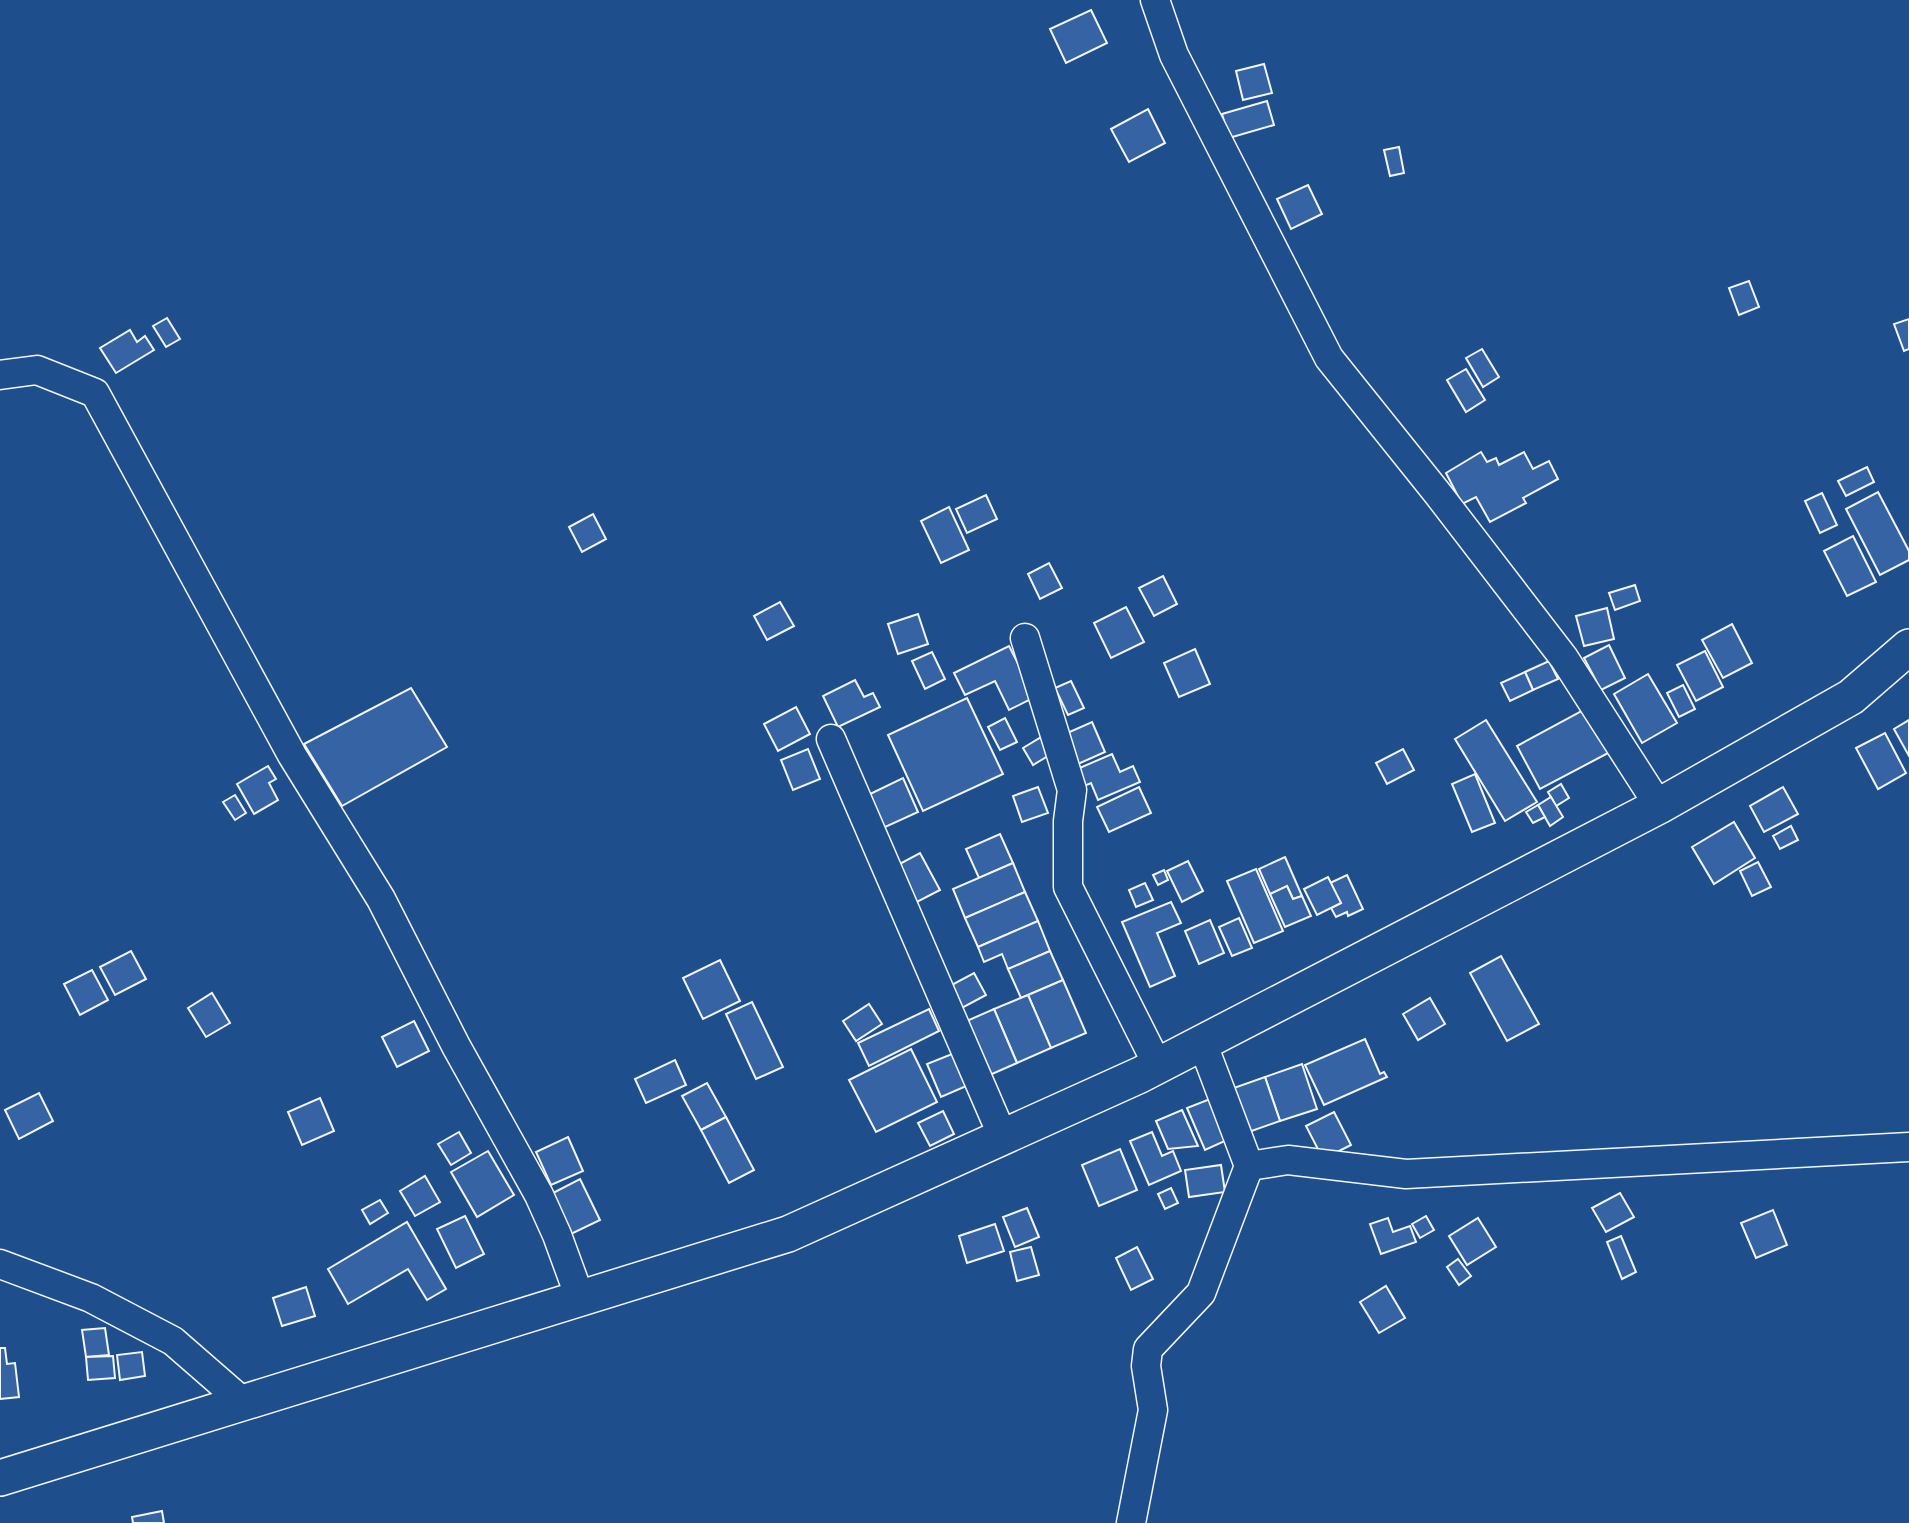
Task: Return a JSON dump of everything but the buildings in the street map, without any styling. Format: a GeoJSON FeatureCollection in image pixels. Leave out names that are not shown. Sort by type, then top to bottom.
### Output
{"type":"FeatureCollection","features":[{"type":"Feature","properties":{"kind":"main road"},"geometry":{"type":"LineString","coordinates":[[0,1478],[788,1234],[1158,1066],[1659,806],[1851,696],[1909,647]]}},
{"type":"Feature","properties":{"kind":"street"},"geometry":{"type":"LineString","coordinates":[[1155,0],[1174,55],[1329,358],[1564,658],[1659,806]]}},
{"type":"Feature","properties":{"kind":"street"},"geometry":{"type":"LineString","coordinates":[[0,375],[37,370],[95,393],[292,755],[381,899],[456,1046],[539,1195],[580,1298]]}},
{"type":"Feature","properties":{"kind":"street"},"geometry":{"type":"LineString","coordinates":[[1025,638],[1072,790],[1068,821],[1068,887],[1158,1066]]}},
{"type":"Feature","properties":{"kind":"street"},"geometry":{"type":"LineString","coordinates":[[831,739],[1003,1137]]}},
{"type":"Feature","properties":{"kind":"street"},"geometry":{"type":"LineString","coordinates":[[1131,1523],[1153,1409],[1146,1366],[1148,1349],[1201,1293],[1249,1166],[1202,1042]]}},
{"type":"Feature","properties":{"kind":"street"},"geometry":{"type":"LineString","coordinates":[[1249,1166],[1288,1160],[1406,1174],[1909,1147]]}},
{"type":"Feature","properties":{"kind":"street"},"geometry":{"type":"LineString","coordinates":[[0,1264],[91,1298],[173,1341],[243,1402]]}}]}
